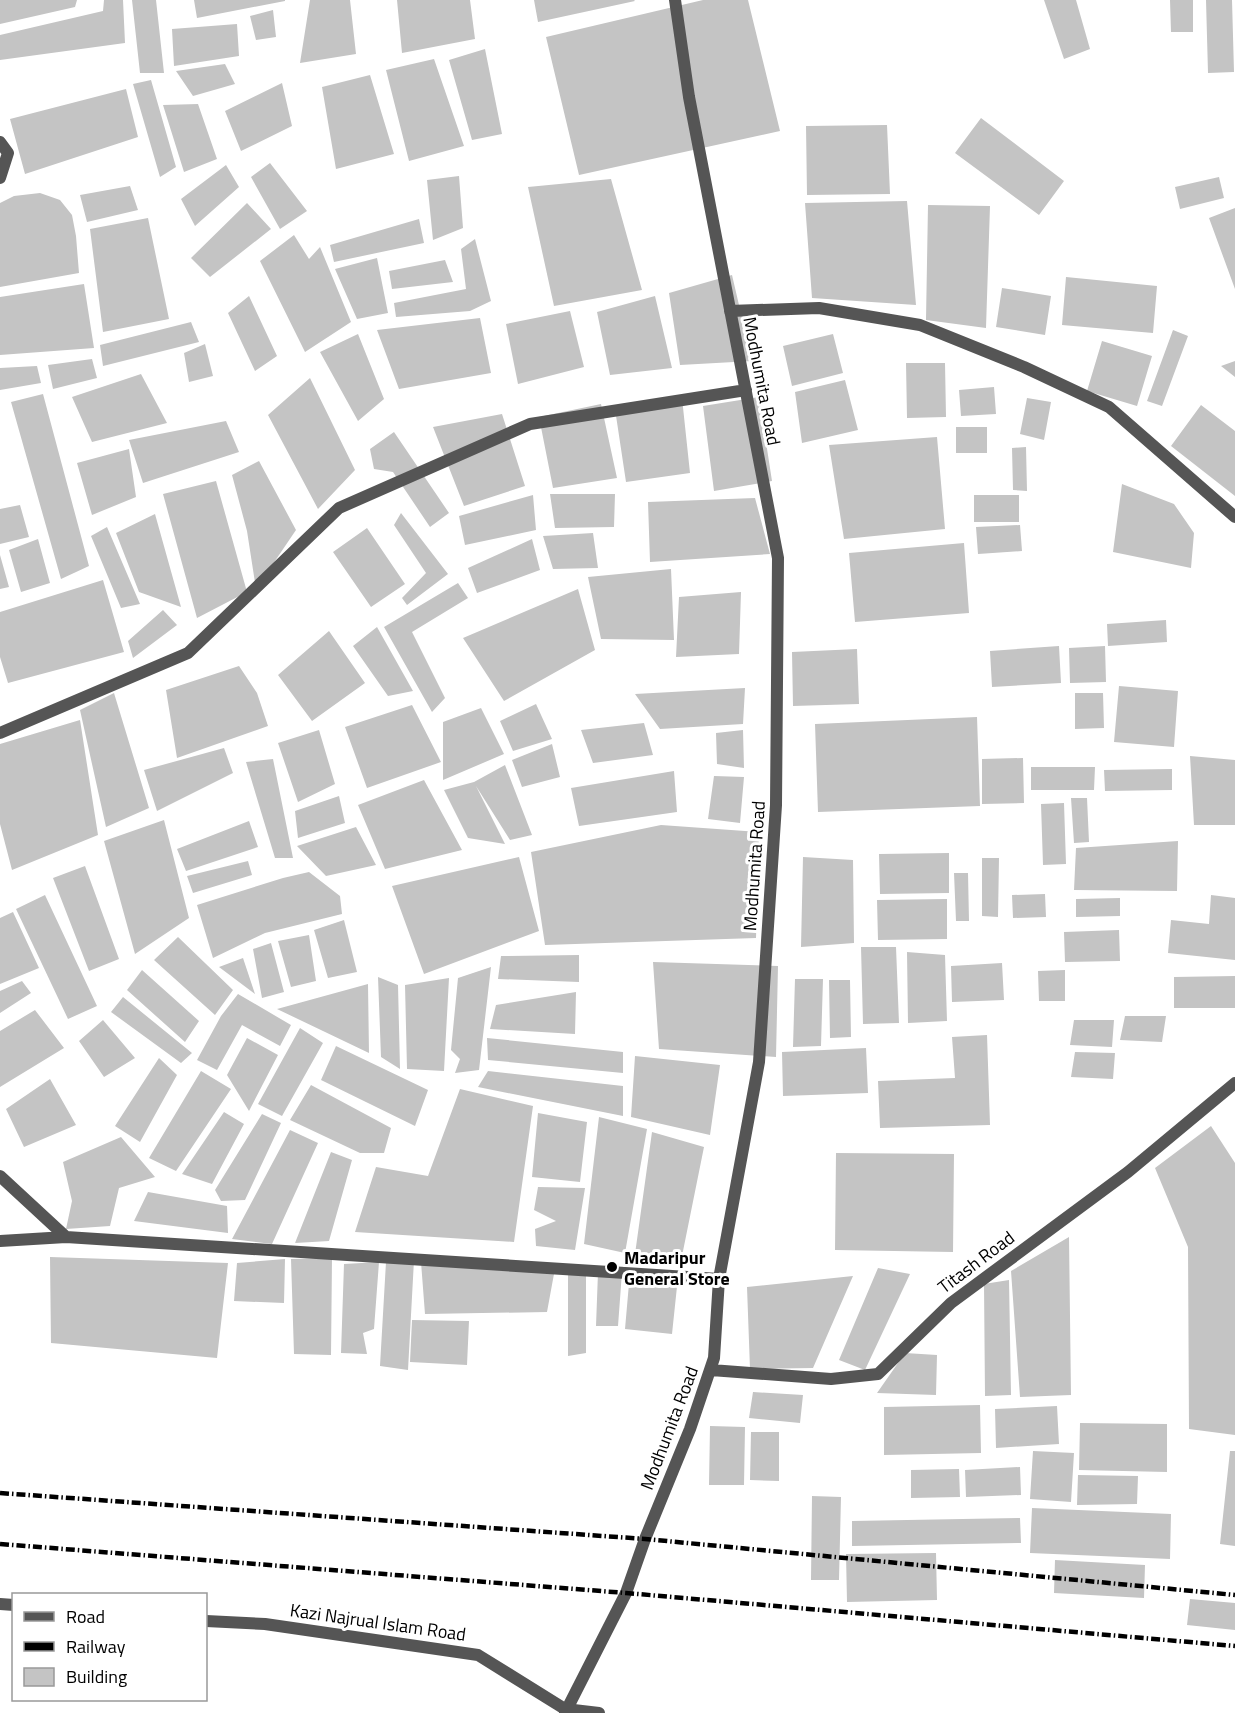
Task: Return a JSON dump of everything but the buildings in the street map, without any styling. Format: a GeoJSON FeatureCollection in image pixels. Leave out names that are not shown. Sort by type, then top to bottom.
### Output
{"type":"FeatureCollection","features":[{"type":"Feature","properties":{"kind":"street","name":"Modhumita Road"},"geometry":{"type":"LineString","coordinates":[[565,1711],[626,1593],[645,1539],[690,1429],[714,1358],[719,1279],[759,1062],[777,806],[778,558],[689,98],[675,0]]}},
{"type":"Feature","properties":{"kind":"street"},"geometry":{"type":"LineString","coordinates":[[0,142],[8,153],[0,178]]}},
{"type":"Feature","properties":{"kind":"street"},"geometry":{"type":"LineString","coordinates":[[730,312],[819,308],[920,325],[1024,367],[1109,407],[1235,517]]}},
{"type":"Feature","properties":{"kind":"street"},"geometry":{"type":"LineString","coordinates":[[0,733],[188,653],[339,508],[530,424],[746,390]]}},
{"type":"Feature","properties":{"kind":"street","name":"Titash Road"},"geometry":{"type":"LineString","coordinates":[[711,1370],[831,1379],[878,1374],[951,1303],[1128,1172],[1235,1083]]}},
{"type":"Feature","properties":{"kind":"street"},"geometry":{"type":"LineString","coordinates":[[0,1176],[66,1237]]}},
{"type":"Feature","properties":{"kind":"street"},"geometry":{"type":"LineString","coordinates":[[0,1240],[66,1237],[719,1279]]}},
{"type":"Feature","properties":{"kind":"street","name":"Kazi Najrual Islam Road"},"geometry":{"type":"LineString","coordinates":[[207,1621],[265,1624],[478,1655],[565,1711]]}},
{"type":"Feature","properties":{"kind":"street"},"geometry":{"type":"LineString","coordinates":[[565,1711],[599,1713]]}},
{"type":"Feature","properties":{"kind":"railway"},"geometry":{"type":"LineString","coordinates":[[0,1493],[645,1539],[1235,1595]]}},
{"type":"Feature","properties":{"kind":"railway"},"geometry":{"type":"LineString","coordinates":[[0,1544],[626,1593],[1235,1646]]}},
{"type":"Feature","properties":{"kind":"place","name":"Madaripur General Store"},"geometry":{"type":"Point","coordinates":[612,1267]}}]}
